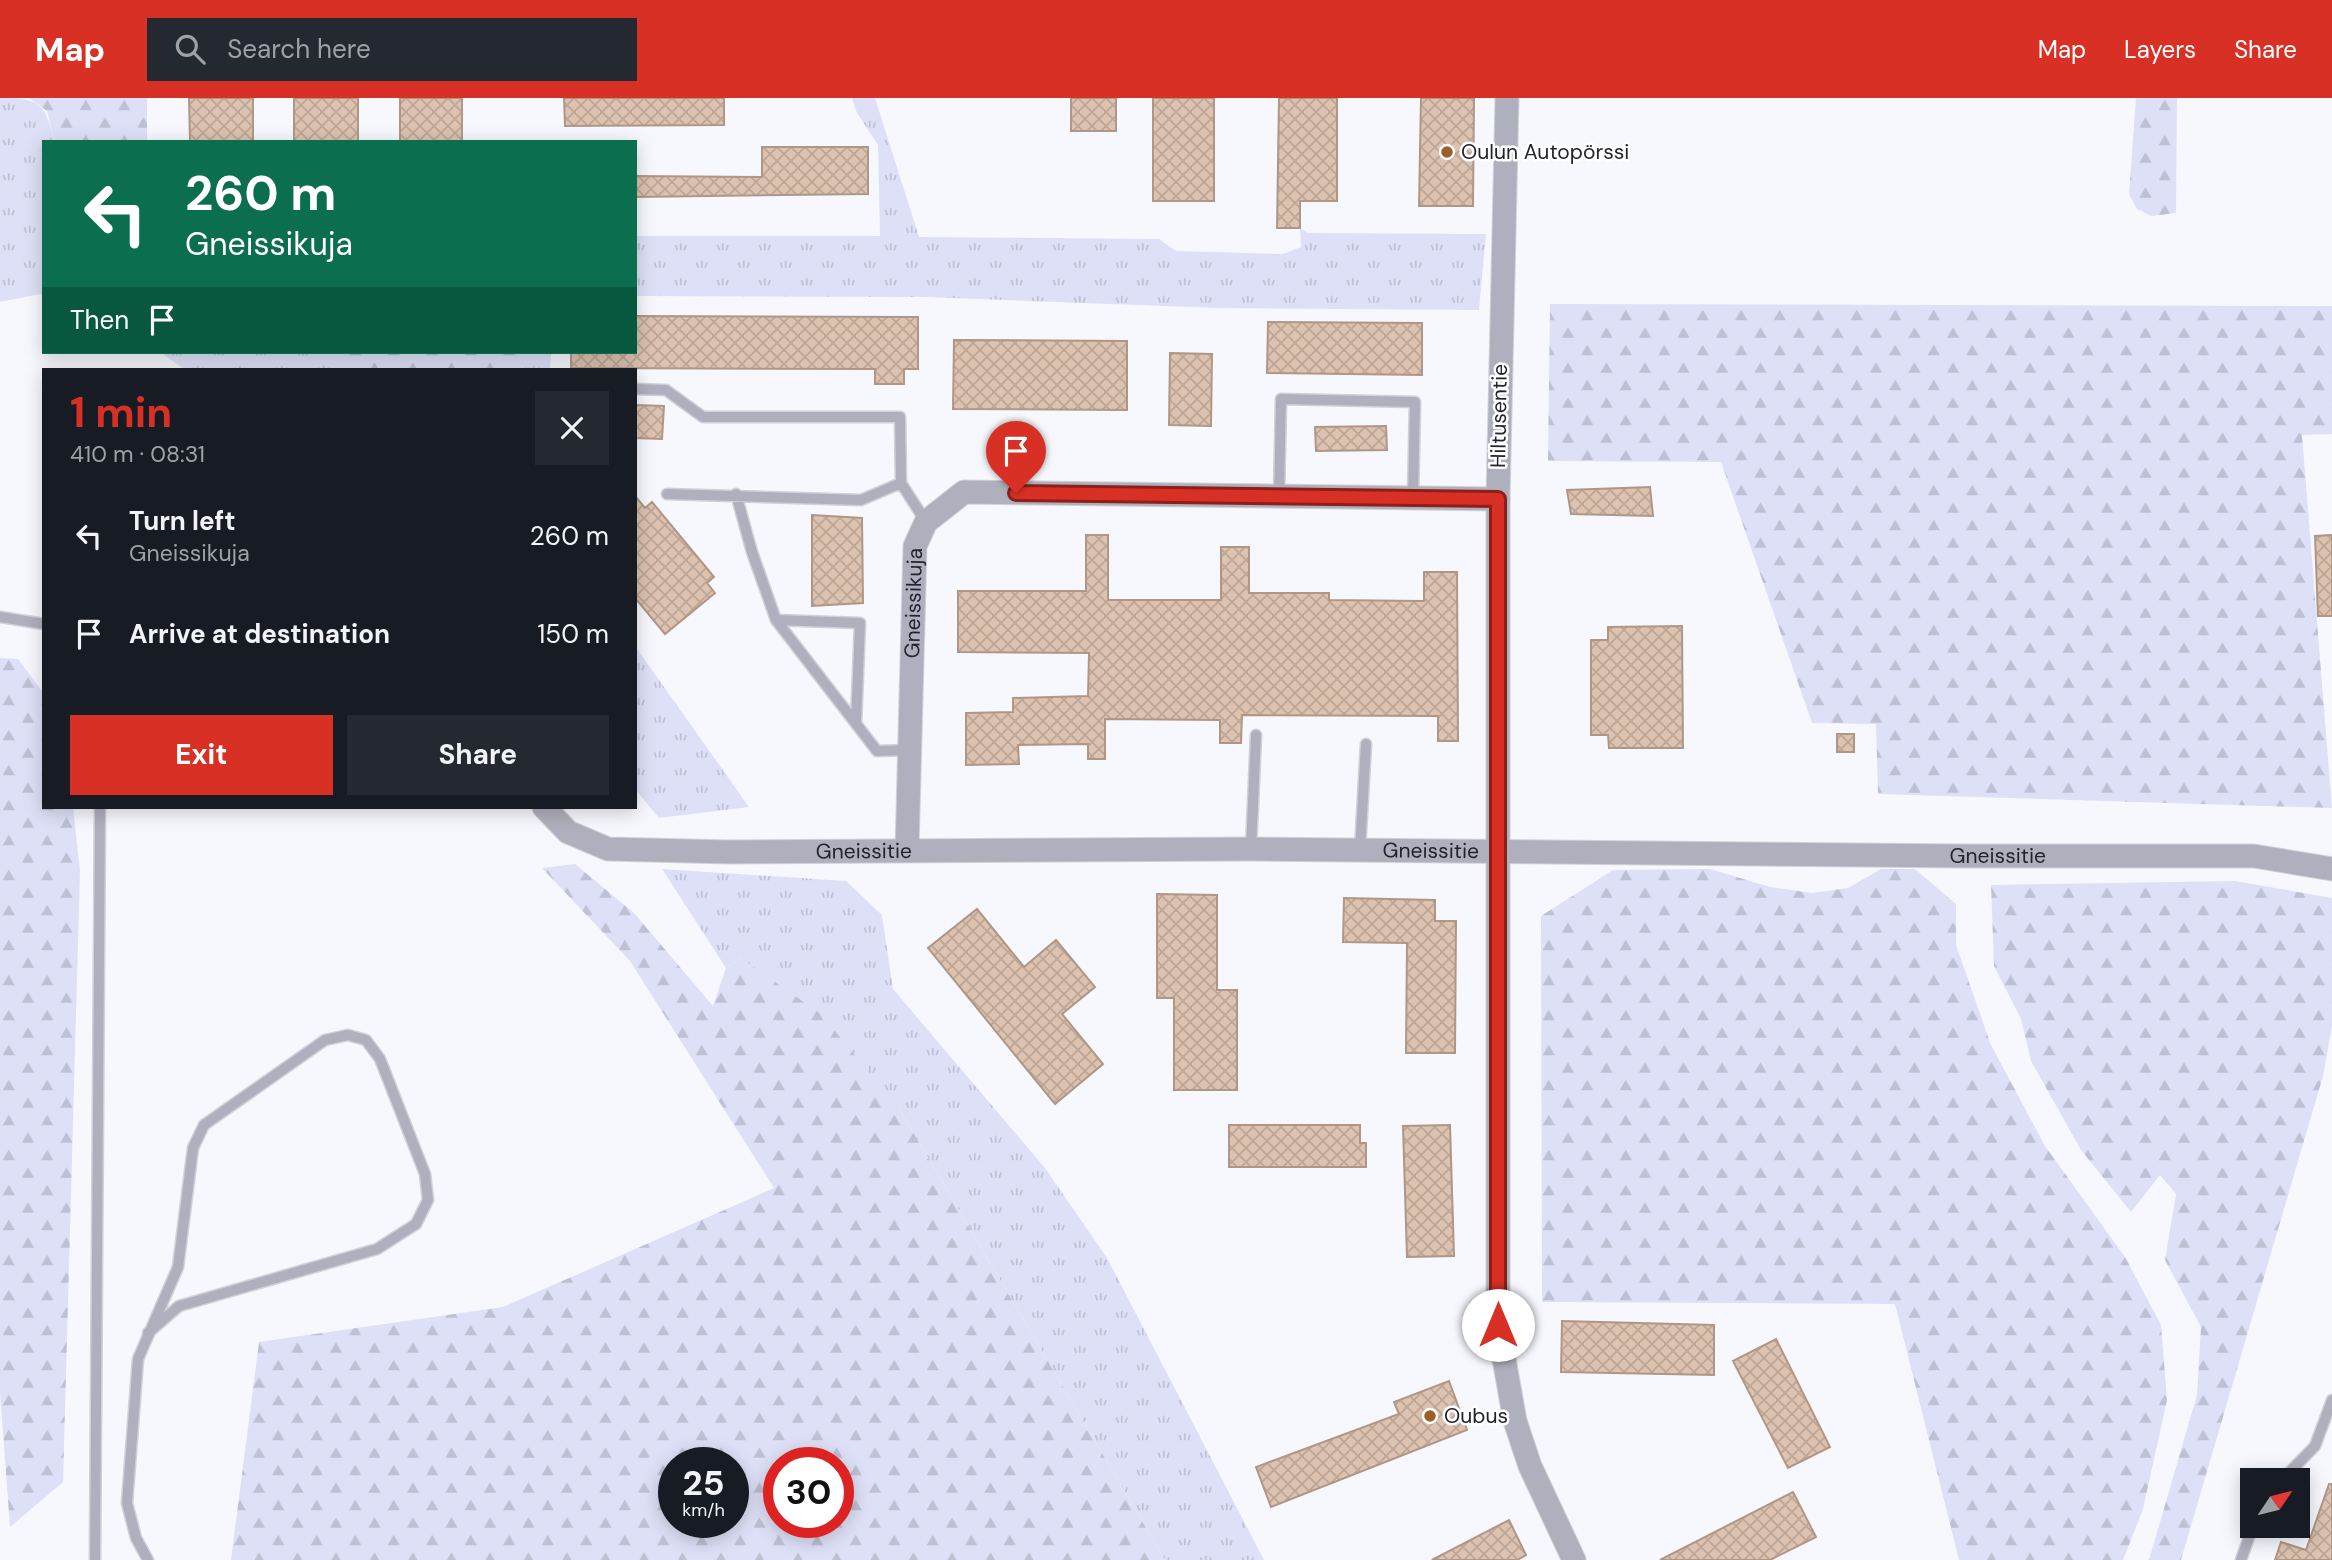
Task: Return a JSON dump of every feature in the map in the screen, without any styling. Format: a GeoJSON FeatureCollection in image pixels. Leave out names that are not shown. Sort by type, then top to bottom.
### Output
{"type":"FeatureCollection","features":[{"type":"Feature","properties":{"kind":"street","name":"Hiltusentie"},"geometry":{"type":"LineString","coordinates":[[1507,98],[1498,499],[1498,1325],[1515,1421],[1530,1466],[1574,1560]]}},
{"type":"Feature","properties":{"kind":"street","name":"Gneissikuja"},"geometry":{"type":"LineString","coordinates":[[907,850],[915,546],[926,522],[964,492],[1498,499]]}},
{"type":"Feature","properties":{"kind":"street","name":"Gneissitie"},"geometry":{"type":"LineString","coordinates":[[546,809],[568,832],[608,849],[730,852],[1500,850],[1962,856],[2254,856],[2332,869]]}},
{"type":"Feature","properties":{"kind":"lane"},"geometry":{"type":"LineString","coordinates":[[637,389],[666,390],[703,417],[900,417],[901,483],[926,522]]}},
{"type":"Feature","properties":{"kind":"lane"},"geometry":{"type":"LineString","coordinates":[[1279,496],[1281,399],[1415,402],[1413,498]]}},
{"type":"Feature","properties":{"kind":"lane"},"geometry":{"type":"LineString","coordinates":[[667,494],[861,499],[901,483]]}},
{"type":"Feature","properties":{"kind":"lane"},"geometry":{"type":"LineString","coordinates":[[736,495],[776,621],[877,751],[910,750]]}},
{"type":"Feature","properties":{"kind":"lane"},"geometry":{"type":"LineString","coordinates":[[0,617],[42,624]]}},
{"type":"Feature","properties":{"kind":"lane"},"geometry":{"type":"LineString","coordinates":[[776,621],[860,623],[856,724]]}},
{"type":"Feature","properties":{"kind":"lane"},"geometry":{"type":"LineString","coordinates":[[1251,849],[1256,735]]}},
{"type":"Feature","properties":{"kind":"lane"},"geometry":{"type":"LineString","coordinates":[[1360,850],[1366,744]]}},
{"type":"Feature","properties":{"kind":"lane"},"geometry":{"type":"LineString","coordinates":[[95,1560],[100,809]]}},
{"type":"Feature","properties":{"kind":"lane"},"geometry":{"type":"LineString","coordinates":[[148,1333],[179,1306],[377,1249],[416,1224],[428,1200],[425,1174],[380,1059],[366,1040],[348,1035],[325,1040],[204,1125],[192,1148],[178,1267],[148,1333],[138,1359],[127,1503],[136,1538],[148,1560]]}},
{"type":"Feature","properties":{"kind":"lane"},"geometry":{"type":"LineString","coordinates":[[2294,1468],[2315,1446],[2332,1400]]}},
{"type":"Feature","properties":{"kind":"lane"},"geometry":{"type":"LineString","coordinates":[[2242,1560],[2249,1538]]}},
{"type":"Feature","properties":{"kind":"green space"},"geometry":{"type":"Polygon","coordinates":[[[0,98],[14,98],[33,102],[44,111],[54,140],[42,140],[42,295],[0,302],[0,98]]]}},
{"type":"Feature","properties":{"kind":"green space"},"geometry":{"type":"Polygon","coordinates":[[[29,98],[147,98],[147,140],[54,140],[47,111],[29,98]]]}},
{"type":"Feature","properties":{"kind":"green space"},"geometry":{"type":"Polygon","coordinates":[[[852,98],[875,98],[919,237],[1159,239],[1176,251],[1283,254],[1301,247],[1300,228],[1308,233],[1486,234],[1479,310],[1218,308],[925,297],[637,296],[637,236],[880,236],[878,145],[857,113],[852,98]]]}},
{"type":"Feature","properties":{"kind":"green space"},"geometry":{"type":"Polygon","coordinates":[[[2136,98],[2177,98],[2176,213],[2151,216],[2137,209],[2129,194],[2136,98]]]}},
{"type":"Feature","properties":{"kind":"green space"},"geometry":{"type":"Polygon","coordinates":[[[1550,304],[2332,306],[2332,434],[2302,435],[2332,808],[1878,794],[1876,724],[1812,723],[1721,462],[1548,461],[1550,304]]]}},
{"type":"Feature","properties":{"kind":"green space"},"geometry":{"type":"Polygon","coordinates":[[[163,354],[551,354],[550,368],[183,368],[163,354]]]}},
{"type":"Feature","properties":{"kind":"green space"},"geometry":{"type":"Polygon","coordinates":[[[337,354],[525,354],[526,368],[358,368],[337,354]]]}},
{"type":"Feature","properties":{"kind":"green space"},"geometry":{"type":"Polygon","coordinates":[[[637,649],[749,807],[659,818],[637,791],[637,649]]]}},
{"type":"Feature","properties":{"kind":"green space"},"geometry":{"type":"Polygon","coordinates":[[[0,658],[18,659],[42,691],[42,809],[73,809],[80,871],[63,1482],[10,1527],[0,1392],[0,658]]]}},
{"type":"Feature","properties":{"kind":"green space"},"geometry":{"type":"Polygon","coordinates":[[[575,864],[634,913],[713,1006],[726,968],[741,958],[821,1014],[900,1110],[1165,1560],[231,1560],[259,1342],[503,1307],[774,1188],[630,961],[542,868],[575,864]]]}},
{"type":"Feature","properties":{"kind":"green space"},"geometry":{"type":"Polygon","coordinates":[[[662,869],[846,881],[882,915],[893,989],[1045,1168],[1107,1258],[1264,1560],[1165,1560],[900,1110],[741,958],[726,968],[662,869]]]}},
{"type":"Feature","properties":{"kind":"green space"},"geometry":{"type":"Polygon","coordinates":[[[1710,869],[1770,887],[1812,893],[1848,888],[1881,869],[1915,869],[1956,904],[1956,945],[1991,1045],[2045,1146],[2125,1257],[2161,1325],[2167,1400],[2143,1509],[2123,1560],[1959,1560],[1895,1304],[1542,1302],[1541,916],[1613,870],[1710,869]]]}},
{"type":"Feature","properties":{"kind":"green space"},"geometry":{"type":"Polygon","coordinates":[[[2235,881],[2332,898],[2332,1026],[2323,1076],[2181,1560],[2149,1560],[2197,1395],[2201,1327],[2165,1260],[2176,1194],[2160,1175],[2131,1212],[2081,1150],[2031,1061],[2021,1019],[1994,966],[1991,885],[2235,881]]]}},
{"type":"Feature","properties":{"kind":"building"},"geometry":{"type":"Polygon","coordinates":[[[189,98],[253,98],[253,140],[190,140],[189,98]]]}},
{"type":"Feature","properties":{"kind":"building"},"geometry":{"type":"Polygon","coordinates":[[[294,98],[358,98],[358,140],[294,140],[294,98]]]}},
{"type":"Feature","properties":{"kind":"building"},"geometry":{"type":"Polygon","coordinates":[[[400,98],[462,98],[462,140],[400,140],[400,98]]]}},
{"type":"Feature","properties":{"kind":"building"},"geometry":{"type":"Polygon","coordinates":[[[564,98],[724,98],[724,125],[565,126],[564,98]]]}},
{"type":"Feature","properties":{"kind":"building"},"geometry":{"type":"Polygon","coordinates":[[[1071,98],[1116,98],[1116,131],[1071,131],[1071,98]]]}},
{"type":"Feature","properties":{"kind":"building"},"geometry":{"type":"Polygon","coordinates":[[[1153,98],[1214,98],[1214,201],[1153,201],[1153,98]]]}},
{"type":"Feature","properties":{"kind":"building"},"geometry":{"type":"Polygon","coordinates":[[[1279,98],[1337,98],[1337,201],[1300,201],[1300,228],[1277,228],[1279,98]]]}},
{"type":"Feature","properties":{"kind":"building","name":"Oulun Autopörssi"},"geometry":{"type":"Polygon","coordinates":[[[1421,98],[1474,98],[1473,206],[1419,206],[1421,98]]]}},
{"type":"Feature","properties":{"kind":"building"},"geometry":{"type":"Polygon","coordinates":[[[762,147],[868,147],[868,194],[637,197],[637,176],[762,177],[762,147]]]}},
{"type":"Feature","properties":{"kind":"building"},"geometry":{"type":"Polygon","coordinates":[[[637,316],[918,317],[918,369],[904,369],[904,384],[875,384],[875,369],[571,368],[571,354],[637,354],[637,316]]]}},
{"type":"Feature","properties":{"kind":"building"},"geometry":{"type":"Polygon","coordinates":[[[1268,322],[1422,323],[1422,375],[1267,373],[1268,322]]]}},
{"type":"Feature","properties":{"kind":"building"},"geometry":{"type":"Polygon","coordinates":[[[954,340],[1127,341],[1127,410],[953,409],[954,340]]]}},
{"type":"Feature","properties":{"kind":"building"},"geometry":{"type":"Polygon","coordinates":[[[1170,353],[1212,354],[1211,426],[1169,425],[1170,353]]]}},
{"type":"Feature","properties":{"kind":"building"},"geometry":{"type":"Polygon","coordinates":[[[637,405],[664,406],[662,439],[637,438],[637,405]]]}},
{"type":"Feature","properties":{"kind":"building"},"geometry":{"type":"Polygon","coordinates":[[[1386,426],[1387,450],[1316,451],[1315,427],[1386,426]]]}},
{"type":"Feature","properties":{"kind":"building"},"geometry":{"type":"Polygon","coordinates":[[[1650,487],[1653,516],[1571,514],[1567,490],[1650,487]]]}},
{"type":"Feature","properties":{"kind":"building"},"geometry":{"type":"Polygon","coordinates":[[[637,498],[645,508],[652,502],[714,577],[707,583],[715,593],[665,634],[637,600],[637,498]]]}},
{"type":"Feature","properties":{"kind":"building"},"geometry":{"type":"Polygon","coordinates":[[[812,515],[862,518],[863,603],[812,606],[812,515]]]}},
{"type":"Feature","properties":{"kind":"building"},"geometry":{"type":"Polygon","coordinates":[[[1086,535],[1108,535],[1108,600],[1221,600],[1221,547],[1249,547],[1249,593],[1329,593],[1329,600],[1424,601],[1424,572],[1457,572],[1458,741],[1438,741],[1438,716],[1242,715],[1241,743],[1220,743],[1220,720],[1105,719],[1105,759],[1088,759],[1088,744],[1018,745],[1019,764],[966,765],[966,713],[1013,712],[1013,698],[1088,696],[1089,653],[958,652],[958,591],[1086,591],[1086,535]]]}},
{"type":"Feature","properties":{"kind":"building"},"geometry":{"type":"Polygon","coordinates":[[[2332,535],[2332,616],[2318,616],[2315,536],[2332,535]]]}},
{"type":"Feature","properties":{"kind":"building"},"geometry":{"type":"Polygon","coordinates":[[[1682,626],[1683,748],[1609,748],[1608,735],[1591,735],[1591,640],[1608,640],[1608,627],[1682,626]]]}},
{"type":"Feature","properties":{"kind":"building"},"geometry":{"type":"Polygon","coordinates":[[[1837,734],[1854,734],[1854,752],[1837,752],[1837,734]]]}},
{"type":"Feature","properties":{"kind":"building"},"geometry":{"type":"Polygon","coordinates":[[[1157,894],[1217,895],[1217,990],[1237,990],[1237,1090],[1174,1090],[1174,998],[1157,998],[1157,894]]]}},
{"type":"Feature","properties":{"kind":"building"},"geometry":{"type":"Polygon","coordinates":[[[1344,898],[1435,900],[1435,921],[1456,921],[1455,1053],[1406,1053],[1407,943],[1343,942],[1344,898]]]}},
{"type":"Feature","properties":{"kind":"building"},"geometry":{"type":"Polygon","coordinates":[[[977,909],[1024,967],[1056,940],[1095,987],[1062,1014],[1103,1064],[1055,1104],[928,948],[977,909]]]}},
{"type":"Feature","properties":{"kind":"building"},"geometry":{"type":"Polygon","coordinates":[[[1229,1125],[1360,1125],[1360,1143],[1366,1143],[1366,1167],[1229,1167],[1229,1125]]]}},
{"type":"Feature","properties":{"kind":"building"},"geometry":{"type":"Polygon","coordinates":[[[1450,1125],[1454,1256],[1407,1257],[1403,1126],[1450,1125]]]}},
{"type":"Feature","properties":{"kind":"building"},"geometry":{"type":"Polygon","coordinates":[[[1562,1321],[1714,1325],[1714,1375],[1561,1372],[1562,1321]]]}},
{"type":"Feature","properties":{"kind":"building"},"geometry":{"type":"Polygon","coordinates":[[[1776,1339],[1830,1447],[1788,1468],[1733,1361],[1776,1339]]]}},
{"type":"Feature","properties":{"kind":"building"},"geometry":{"type":"Polygon","coordinates":[[[1449,1381],[1467,1430],[1271,1507],[1256,1467],[1399,1414],[1394,1402],[1449,1381]]]}},
{"type":"Feature","properties":{"kind":"building"},"geometry":{"type":"Polygon","coordinates":[[[2329,1484],[2332,1484],[2332,1560],[2275,1560],[2281,1542],[2306,1550],[2329,1484]]]}},
{"type":"Feature","properties":{"kind":"building"},"geometry":{"type":"Polygon","coordinates":[[[1793,1492],[1816,1537],[1770,1560],[1660,1560],[1793,1492]]]}},
{"type":"Feature","properties":{"kind":"building"},"geometry":{"type":"Polygon","coordinates":[[[1509,1520],[1526,1555],[1517,1560],[1432,1560],[1509,1520]]]}},
{"type":"Feature","properties":{"kind":"place","name":"Oulun Autopörssi"},"geometry":{"type":"Point","coordinates":[1447,152]}},
{"type":"Feature","properties":{"kind":"place","name":"Oubus"},"geometry":{"type":"Point","coordinates":[1430,1416]}},
{"type":"Feature","properties":{"kind":"route"},"geometry":{"type":"LineString","coordinates":[[1016,493],[1498,499],[1498,1325]]}}]}
